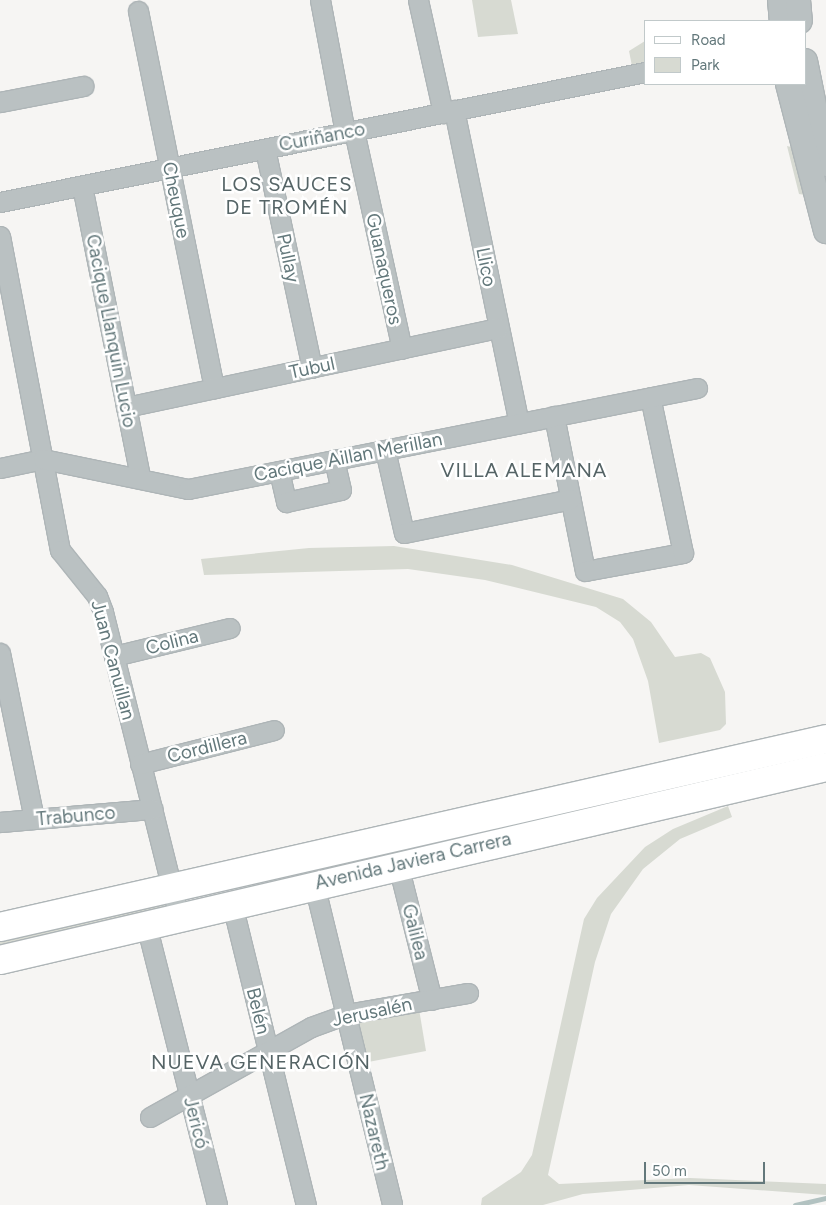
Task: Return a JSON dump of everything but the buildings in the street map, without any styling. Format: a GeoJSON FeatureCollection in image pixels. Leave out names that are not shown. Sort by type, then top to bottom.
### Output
{"type":"FeatureCollection","features":[{"type":"Feature","properties":{"kind":"main road","name":"Avenida Javiera Carrera"},"geometry":{"type":"LineString","coordinates":[[0,927],[826,739]]}},
{"type":"Feature","properties":{"kind":"main road","name":"Avenida Javiera Carrera"},"geometry":{"type":"LineString","coordinates":[[0,960],[314,884],[826,767]]}},
{"type":"Feature","properties":{"kind":"street","name":"Guanaqueros"},"geometry":{"type":"LineString","coordinates":[[320,0],[402,349]]}},
{"type":"Feature","properties":{"kind":"street","name":"Llico"},"geometry":{"type":"LineString","coordinates":[[418,0],[449,111],[519,423]]}},
{"type":"Feature","properties":{"kind":"street"},"geometry":{"type":"LineString","coordinates":[[780,0],[782,20]]}},
{"type":"Feature","properties":{"kind":"street"},"geometry":{"type":"LineString","coordinates":[[798,0],[800,20]]}},
{"type":"Feature","properties":{"kind":"street","name":"Cheuque"},"geometry":{"type":"LineString","coordinates":[[138,12],[214,388]]}},
{"type":"Feature","properties":{"kind":"street"},"geometry":{"type":"LineString","coordinates":[[806,66],[826,164]]}},
{"type":"Feature","properties":{"kind":"street","name":"Curiñanco"},"geometry":{"type":"LineString","coordinates":[[0,202],[644,72]]}},
{"type":"Feature","properties":{"kind":"street"},"geometry":{"type":"LineString","coordinates":[[788,85],[823,213]]}},
{"type":"Feature","properties":{"kind":"street"},"geometry":{"type":"LineString","coordinates":[[0,102],[83,86]]}},
{"type":"Feature","properties":{"kind":"street","name":"Pullay"},"geometry":{"type":"LineString","coordinates":[[265,149],[312,368]]}},
{"type":"Feature","properties":{"kind":"street","name":"Cacique Llanquin Lucio"},"geometry":{"type":"LineString","coordinates":[[82,186],[140,477]]}},
{"type":"Feature","properties":{"kind":"street","name":"Juan Canuillan"},"geometry":{"type":"LineString","coordinates":[[0,236],[60,550],[97,596],[114,656],[179,916]]}},
{"type":"Feature","properties":{"kind":"street","name":"Tubul"},"geometry":{"type":"LineString","coordinates":[[126,407],[498,328]]}},
{"type":"Feature","properties":{"kind":"street","name":"Cacique Aillan Merillan"},"geometry":{"type":"LineString","coordinates":[[0,468],[43,459],[140,477],[188,489],[697,388]]}},
{"type":"Feature","properties":{"kind":"street"},"geometry":{"type":"LineString","coordinates":[[554,416],[586,571],[682,553],[650,397]]}},
{"type":"Feature","properties":{"kind":"street"},"geometry":{"type":"LineString","coordinates":[[385,450],[404,533],[571,499]]}},
{"type":"Feature","properties":{"kind":"street"},"geometry":{"type":"LineString","coordinates":[[279,471],[286,502],[341,490],[334,460]]}},
{"type":"Feature","properties":{"kind":"street","name":"Colina"},"geometry":{"type":"LineString","coordinates":[[114,656],[230,628]]}},
{"type":"Feature","properties":{"kind":"street"},"geometry":{"type":"LineString","coordinates":[[0,653],[34,819]]}},
{"type":"Feature","properties":{"kind":"street","name":"Cordillera"},"geometry":{"type":"LineString","coordinates":[[140,764],[274,730]]}},
{"type":"Feature","properties":{"kind":"street","name":"Trabunco"},"geometry":{"type":"LineString","coordinates":[[0,822],[152,809]]}},
{"type":"Feature","properties":{"kind":"street","name":"Galilea"},"geometry":{"type":"LineString","coordinates":[[398,865],[432,1000]]}},
{"type":"Feature","properties":{"kind":"street","name":"Nazareth"},"geometry":{"type":"LineString","coordinates":[[314,884],[392,1205]]}},
{"type":"Feature","properties":{"kind":"street","name":"Belén"},"geometry":{"type":"LineString","coordinates":[[232,904],[306,1205]]}},
{"type":"Feature","properties":{"kind":"street","name":"Jericó"},"geometry":{"type":"LineString","coordinates":[[146,924],[217,1205]]}},
{"type":"Feature","properties":{"kind":"street","name":"Jerusalén"},"geometry":{"type":"LineString","coordinates":[[150,1117],[268,1051],[346,1014],[468,993]]}},
{"type":"Feature","properties":{"kind":"green space"},"geometry":{"type":"Polygon","coordinates":[[[472,0],[511,0],[518,34],[478,37],[472,0]]]}},
{"type":"Feature","properties":{"kind":"green space"},"geometry":{"type":"Polygon","coordinates":[[[644,42],[644,64],[632,66],[629,51],[644,42]]]}},
{"type":"Feature","properties":{"kind":"green space"},"geometry":{"type":"Polygon","coordinates":[[[787,146],[791,147],[805,195],[799,194],[787,146]]]}},
{"type":"Feature","properties":{"kind":"green space"},"geometry":{"type":"Polygon","coordinates":[[[394,546],[512,565],[623,599],[651,622],[675,657],[701,653],[710,658],[725,692],[726,724],[720,730],[659,743],[648,681],[633,639],[620,622],[596,607],[485,580],[408,569],[204,575],[201,559],[309,548],[394,546]]]}},
{"type":"Feature","properties":{"kind":"green space"},"geometry":{"type":"Polygon","coordinates":[[[728,806],[732,817],[680,839],[643,869],[611,914],[595,962],[548,1175],[559,1184],[690,1178],[826,1184],[826,1195],[689,1185],[583,1194],[543,1205],[481,1205],[482,1198],[521,1172],[532,1155],[584,919],[597,898],[645,847],[673,829],[728,806]]]}},
{"type":"Feature","properties":{"kind":"green space"},"geometry":{"type":"Polygon","coordinates":[[[164,895],[167,910],[0,951],[0,936],[164,895]]]}},
{"type":"Feature","properties":{"kind":"green space"},"geometry":{"type":"Polygon","coordinates":[[[419,1009],[426,1051],[363,1063],[354,1022],[419,1009]]]}},
{"type":"Feature","properties":{"kind":"waterway"},"geometry":{"type":"LineString","coordinates":[[795,1205],[826,1198]]}},
{"type":"Feature","properties":{"kind":"district","name":"LOS SAUCES DE TROMÉN"},"geometry":{"type":"Point","coordinates":[287,196]}},
{"type":"Feature","properties":{"kind":"district","name":"VILLA ALEMANA"},"geometry":{"type":"Point","coordinates":[524,470]}},
{"type":"Feature","properties":{"kind":"district","name":"NUEVA GENERACIÓN"},"geometry":{"type":"Point","coordinates":[261,1062]}}]}
